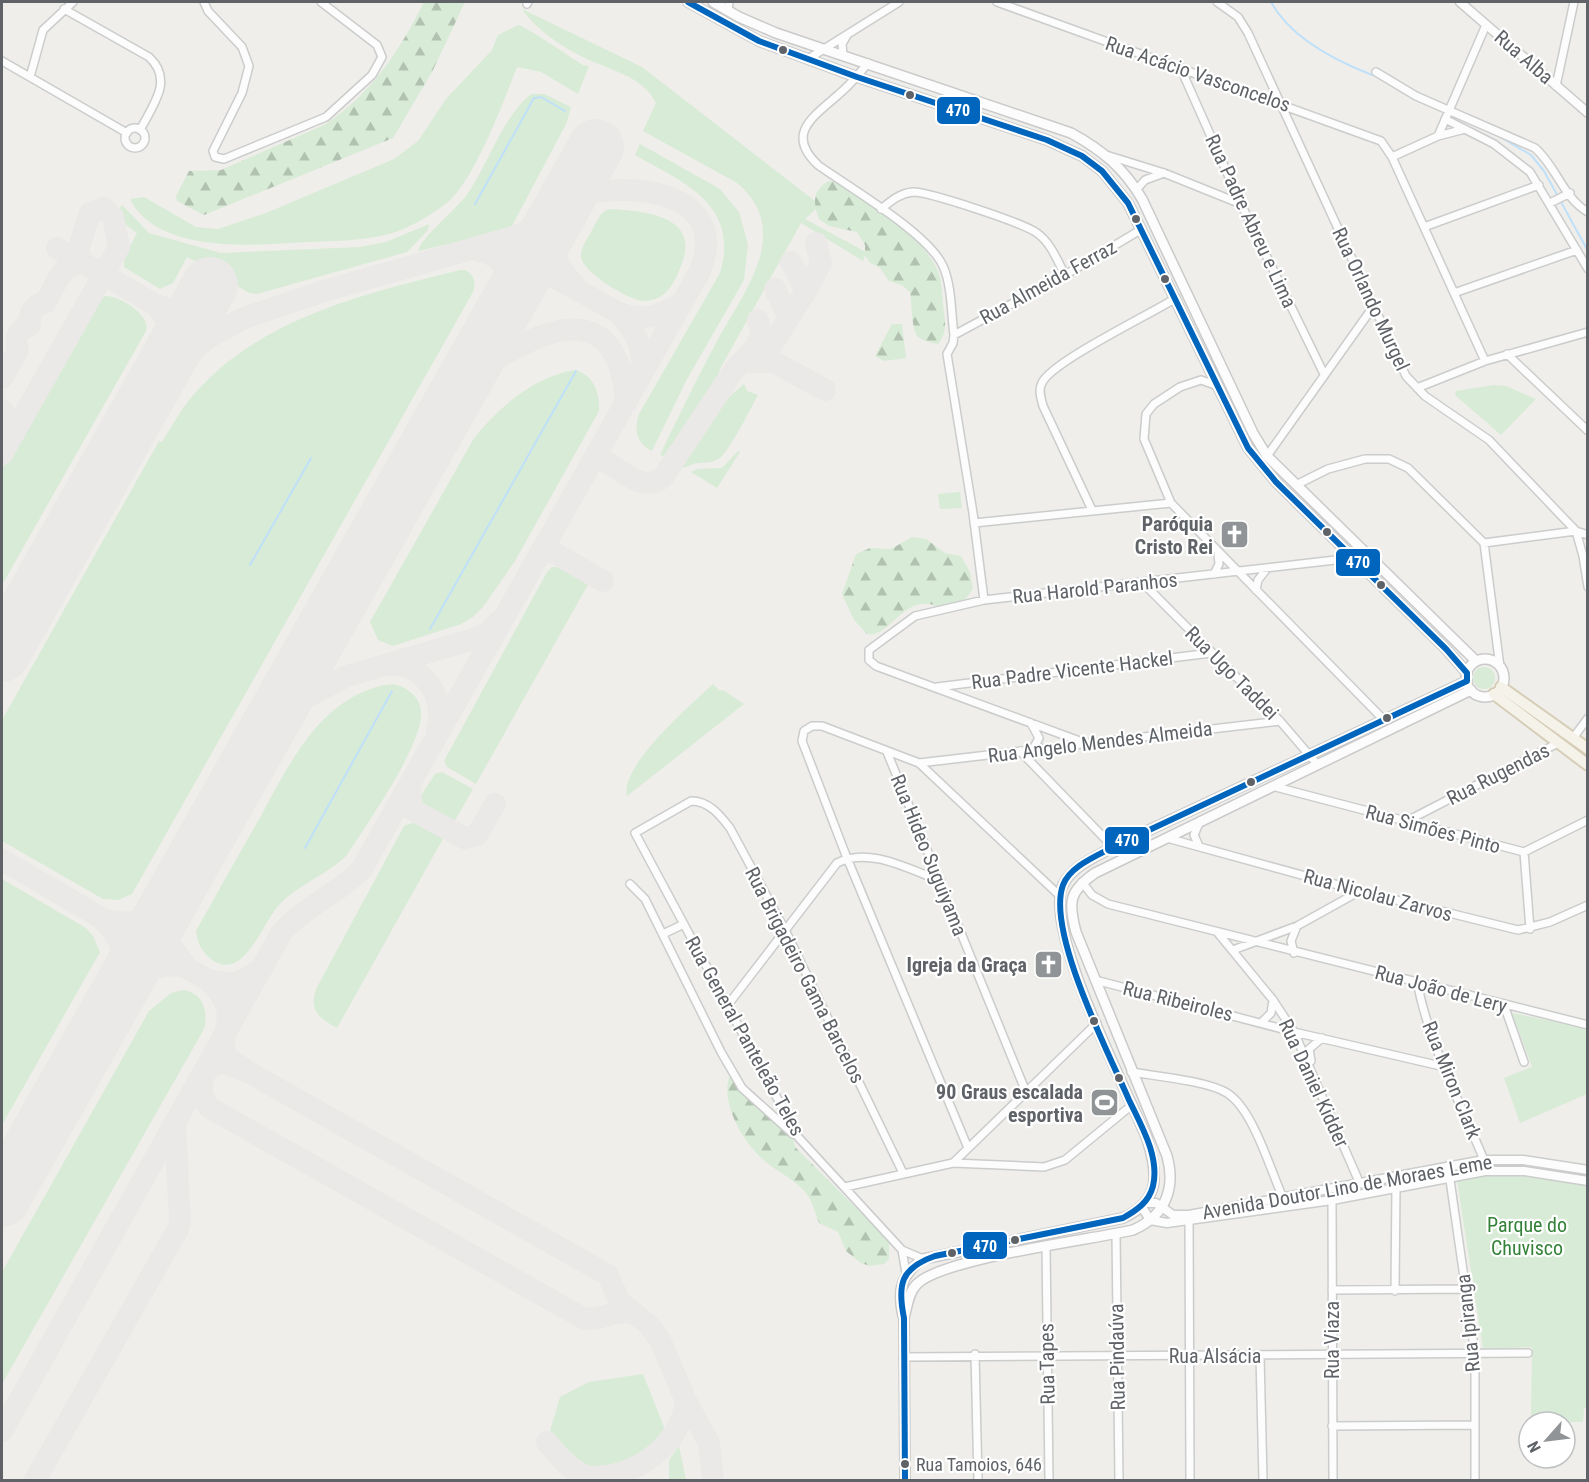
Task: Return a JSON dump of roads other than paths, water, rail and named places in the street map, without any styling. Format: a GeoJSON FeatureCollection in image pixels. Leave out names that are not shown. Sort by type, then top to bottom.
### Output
{"type":"FeatureCollection","features":[{"type":"Feature","properties":{"kind":"main road"},"geometry":{"type":"LineString","coordinates":[[688,2],[759,41],[857,77],[1047,140],[1082,156],[1115,184],[1142,229],[1215,385],[1248,448],[1260,465],[1353,558],[1480,696],[1497,691],[1504,677],[1496,664],[1476,662],[1267,456],[1252,433],[1136,190],[1107,154],[1071,133],[776,33],[729,6],[713,2]]}},
{"type":"Feature","properties":{"kind":"main road"},"geometry":{"type":"LineString","coordinates":[[724,23],[729,6]]}},
{"type":"Feature","properties":{"kind":"main road"},"geometry":{"type":"LineString","coordinates":[[1150,1220],[1162,1206],[1169,1192],[1170,1168],[1071,916],[1075,891],[1082,882],[1317,764],[1468,681],[1476,662]]}},
{"type":"Feature","properties":{"kind":"main road"},"geometry":{"type":"LineString","coordinates":[[905,1480],[904,1318],[899,1293],[906,1273],[923,1259],[1123,1218],[1143,1205],[1153,1190],[1154,1161],[1060,927],[1059,895],[1062,885],[1075,870],[1113,847],[1309,753],[1468,681]]}},
{"type":"Feature","properties":{"kind":"main road"},"geometry":{"type":"LineString","coordinates":[[1497,691],[1587,749]]}},
{"type":"Feature","properties":{"kind":"main road"},"geometry":{"type":"LineString","coordinates":[[1497,691],[1587,765]]}},
{"type":"Feature","properties":{"kind":"main road","name":"Avenida Doutor Lino de Moraes Leme"},"geometry":{"type":"LineString","coordinates":[[927,1277],[970,1262],[1133,1230],[1150,1220]]}},
{"type":"Feature","properties":{"kind":"main road"},"geometry":{"type":"LineString","coordinates":[[904,1318],[913,1289],[927,1277],[928,1268],[923,1259]]}},
{"type":"Feature","properties":{"kind":"main road"},"geometry":{"type":"LineString","coordinates":[[906,1273],[908,1283],[913,1289]]}},
{"type":"Feature","properties":{"kind":"street"},"geometry":{"type":"LineString","coordinates":[[30,77],[44,30],[73,2]]}},
{"type":"Feature","properties":{"kind":"street"},"geometry":{"type":"LineString","coordinates":[[204,2],[208,11],[242,47],[249,66],[242,93],[213,151],[215,157],[228,158],[326,117],[372,75],[380,63],[381,51],[370,38],[321,2]]}},
{"type":"Feature","properties":{"kind":"street"},"geometry":{"type":"LineString","coordinates":[[808,59],[899,2]]}},
{"type":"Feature","properties":{"kind":"street","name":"Rua Acácio Vasconcelos"},"geometry":{"type":"LineString","coordinates":[[997,2],[1374,138],[1387,147],[1392,157]]}},
{"type":"Feature","properties":{"kind":"street","name":"Rua Orlando Murgel"},"geometry":{"type":"LineString","coordinates":[[1217,2],[1238,16],[1282,103],[1397,360],[1417,388],[1489,440],[1576,531],[1583,556],[1587,587]]}},
{"type":"Feature","properties":{"kind":"street","name":"Rua Alba"},"geometry":{"type":"LineString","coordinates":[[1460,2],[1587,113]]}},
{"type":"Feature","properties":{"kind":"street"},"geometry":{"type":"LineString","coordinates":[[1556,86],[1574,2]]}},
{"type":"Feature","properties":{"kind":"street"},"geometry":{"type":"LineString","coordinates":[[64,9],[148,57],[158,68],[162,85],[140,130]]}},
{"type":"Feature","properties":{"kind":"street"},"geometry":{"type":"LineString","coordinates":[[1438,136],[1486,24]]}},
{"type":"Feature","properties":{"kind":"street"},"geometry":{"type":"LineString","coordinates":[[843,54],[842,44],[849,33]]}},
{"type":"Feature","properties":{"kind":"street"},"geometry":{"type":"LineString","coordinates":[[2,61],[127,133]]}},
{"type":"Feature","properties":{"kind":"street"},"geometry":{"type":"LineString","coordinates":[[868,63],[857,77],[808,121],[802,140],[809,156],[818,165],[881,209],[938,257],[948,282],[954,335],[953,343],[947,354],[984,600]]}},
{"type":"Feature","properties":{"kind":"street","name":"Rua Padre Abreu e Lima"},"geometry":{"type":"LineString","coordinates":[[1180,67],[1241,204],[1324,374]]}},
{"type":"Feature","properties":{"kind":"street"},"geometry":{"type":"LineString","coordinates":[[1376,72],[1416,96],[1535,148],[1545,156],[1568,194],[1587,212]]}},
{"type":"Feature","properties":{"kind":"street"},"geometry":{"type":"LineString","coordinates":[[1445,119],[1521,162],[1551,202],[1587,269]]}},
{"type":"Feature","properties":{"kind":"street"},"geometry":{"type":"LineString","coordinates":[[134,128],[140,130],[145,138],[139,147],[128,145],[127,133],[134,128]]}},
{"type":"Feature","properties":{"kind":"street"},"geometry":{"type":"LineString","coordinates":[[1465,129],[1438,136],[1392,157],[1485,362]]}},
{"type":"Feature","properties":{"kind":"street"},"geometry":{"type":"LineString","coordinates":[[1107,154],[1164,173],[1241,204]]}},
{"type":"Feature","properties":{"kind":"street"},"geometry":{"type":"LineString","coordinates":[[1136,190],[1145,180],[1164,173]]}},
{"type":"Feature","properties":{"kind":"street"},"geometry":{"type":"LineString","coordinates":[[1424,227],[1539,186]]}},
{"type":"Feature","properties":{"kind":"street"},"geometry":{"type":"LineString","coordinates":[[881,209],[902,194],[926,193],[1018,225],[1035,232],[1044,240],[1065,275]]}},
{"type":"Feature","properties":{"kind":"street"},"geometry":{"type":"LineString","coordinates":[[1551,202],[1568,194]]}},
{"type":"Feature","properties":{"kind":"street","name":"Rua Almeida Ferraz"},"geometry":{"type":"LineString","coordinates":[[954,335],[1065,275],[1142,229]]}},
{"type":"Feature","properties":{"kind":"street"},"geometry":{"type":"LineString","coordinates":[[1454,293],[1577,250]]}},
{"type":"Feature","properties":{"kind":"street"},"geometry":{"type":"LineString","coordinates":[[1092,510],[1043,406],[1040,393],[1041,383],[1062,364],[1176,298]]}},
{"type":"Feature","properties":{"kind":"street"},"geometry":{"type":"LineString","coordinates":[[1267,456],[1373,307]]}},
{"type":"Feature","properties":{"kind":"street"},"geometry":{"type":"LineString","coordinates":[[1417,388],[1508,354],[1587,332]]}},
{"type":"Feature","properties":{"kind":"street"},"geometry":{"type":"LineString","coordinates":[[1508,354],[1587,431]]}},
{"type":"Feature","properties":{"kind":"street"},"geometry":{"type":"LineString","coordinates":[[1215,385],[1201,380],[1180,387],[1154,404],[1146,414],[1144,439],[1171,503],[1383,719]]}},
{"type":"Feature","properties":{"kind":"street"},"geometry":{"type":"LineString","coordinates":[[1296,485],[1328,469],[1353,461],[1389,459],[1408,468],[1484,543],[1499,649],[1496,664]]}},
{"type":"Feature","properties":{"kind":"street"},"geometry":{"type":"LineString","coordinates":[[974,523],[1171,503]]}},
{"type":"Feature","properties":{"kind":"street"},"geometry":{"type":"LineString","coordinates":[[1484,543],[1576,531],[1587,535]]}},
{"type":"Feature","properties":{"kind":"street"},"geometry":{"type":"LineString","coordinates":[[1214,574],[1219,564],[1218,553]]}},
{"type":"Feature","properties":{"kind":"street","name":"Rua Harold Paranhos"},"geometry":{"type":"LineString","coordinates":[[934,688],[876,666],[869,660],[869,650],[915,616],[984,600],[1144,584],[1353,558]]}},
{"type":"Feature","properties":{"kind":"street"},"geometry":{"type":"LineString","coordinates":[[1256,590],[1261,575],[1266,570]]}},
{"type":"Feature","properties":{"kind":"street","name":"Rua Ugo Taddei"},"geometry":{"type":"LineString","coordinates":[[1144,584],[1280,721],[1317,764]]}},
{"type":"Feature","properties":{"kind":"street","name":"Rua Padre Vicente Hackel"},"geometry":{"type":"LineString","coordinates":[[934,688],[1210,653]]}},
{"type":"Feature","properties":{"kind":"street"},"geometry":{"type":"LineString","coordinates":[[934,688],[1085,742]]}},
{"type":"Feature","properties":{"kind":"street"},"geometry":{"type":"LineString","coordinates":[[1573,738],[1587,718]]}},
{"type":"Feature","properties":{"kind":"street","name":"Rua Angelo Mendes Almeida"},"geometry":{"type":"LineString","coordinates":[[919,763],[1280,721]]}},
{"type":"Feature","properties":{"kind":"street"},"geometry":{"type":"LineString","coordinates":[[1031,723],[1039,738],[1034,749]]}},
{"type":"Feature","properties":{"kind":"street"},"geometry":{"type":"LineString","coordinates":[[968,1148],[847,858],[802,741],[804,731],[812,726],[822,726],[919,763],[1059,895]]}},
{"type":"Feature","properties":{"kind":"street"},"geometry":{"type":"LineString","coordinates":[[1053,731],[1056,738],[1053,747]]}},
{"type":"Feature","properties":{"kind":"street","name":"Rua Rugendas"},"geometry":{"type":"LineString","coordinates":[[1405,822],[1558,743]]}},
{"type":"Feature","properties":{"kind":"street"},"geometry":{"type":"LineString","coordinates":[[1020,751],[1113,847]]}},
{"type":"Feature","properties":{"kind":"street","name":"Rua Hideo Suguiyama"},"geometry":{"type":"LineString","coordinates":[[887,752],[1026,1092]]}},
{"type":"Feature","properties":{"kind":"street","name":"Rua Simões Pinto"},"geometry":{"type":"LineString","coordinates":[[1272,786],[1524,852],[1587,820]]}},
{"type":"Feature","properties":{"kind":"street","name":"Rua Brigadeiro Gama Barcelos"},"geometry":{"type":"LineString","coordinates":[[685,802],[699,801],[725,821],[785,930],[903,1173]]}},
{"type":"Feature","properties":{"kind":"street","name":"Rua General Panteleão Teles"},"geometry":{"type":"LineString","coordinates":[[685,802],[635,832],[798,1137],[902,1250],[923,1259]]}},
{"type":"Feature","properties":{"kind":"street"},"geometry":{"type":"LineString","coordinates":[[1199,846],[1194,835],[1200,821]]}},
{"type":"Feature","properties":{"kind":"street","name":"Rua Nicolau Zarvos"},"geometry":{"type":"LineString","coordinates":[[1167,838],[1359,891],[1502,927],[1530,929],[1587,905]]}},
{"type":"Feature","properties":{"kind":"street"},"geometry":{"type":"LineString","coordinates":[[1524,852],[1530,929]]}},
{"type":"Feature","properties":{"kind":"street"},"geometry":{"type":"LineString","coordinates":[[727,1006],[828,873],[847,858],[876,859],[941,881]]}},
{"type":"Feature","properties":{"kind":"street","name":"Rua João de Lery"},"geometry":{"type":"LineString","coordinates":[[1082,882],[1092,895],[1108,904],[1294,953],[1417,981],[1436,988],[1587,1025]]}},
{"type":"Feature","properties":{"kind":"street"},"geometry":{"type":"LineString","coordinates":[[630,884],[645,899],[721,1052],[742,1088],[798,1137]]}},
{"type":"Feature","properties":{"kind":"street"},"geometry":{"type":"LineString","coordinates":[[1233,950],[1296,926],[1359,891]]}},
{"type":"Feature","properties":{"kind":"street"},"geometry":{"type":"LineString","coordinates":[[663,934],[684,924]]}},
{"type":"Feature","properties":{"kind":"street"},"geometry":{"type":"LineString","coordinates":[[1294,953],[1291,941],[1296,926]]}},
{"type":"Feature","properties":{"kind":"street","name":"Rua Daniel Kidder"},"geometry":{"type":"LineString","coordinates":[[1216,932],[1274,1000],[1294,1032],[1314,1073],[1360,1184]]}},
{"type":"Feature","properties":{"kind":"street","name":"Rua Ribeiroles"},"geometry":{"type":"LineString","coordinates":[[1095,980],[1294,1032],[1445,1067]]}},
{"type":"Feature","properties":{"kind":"street","name":"Rua Miron Clark"},"geometry":{"type":"LineString","coordinates":[[1417,981],[1421,1000],[1445,1067],[1484,1160]]}},
{"type":"Feature","properties":{"kind":"street","name":"Rua Miron Clark"},"geometry":{"type":"LineString","coordinates":[[1421,1000],[1424,994],[1436,988]]}},
{"type":"Feature","properties":{"kind":"street"},"geometry":{"type":"LineString","coordinates":[[1261,1023],[1271,1013],[1274,1000]]}},
{"type":"Feature","properties":{"kind":"street"},"geometry":{"type":"LineString","coordinates":[[1504,1005],[1524,1062]]}},
{"type":"Feature","properties":{"kind":"street"},"geometry":{"type":"LineString","coordinates":[[953,1163],[1097,1023]]}},
{"type":"Feature","properties":{"kind":"street"},"geometry":{"type":"LineString","coordinates":[[1314,1073],[1309,1049],[1323,1037]]}},
{"type":"Feature","properties":{"kind":"street"},"geometry":{"type":"LineString","coordinates":[[1131,1072],[1209,1086],[1225,1092],[1237,1101],[1247,1116],[1283,1198]]}},
{"type":"Feature","properties":{"kind":"street"},"geometry":{"type":"LineString","coordinates":[[845,1186],[953,1163],[1044,1167],[1056,1164],[1065,1160],[1132,1105]]}},
{"type":"Feature","properties":{"kind":"street","name":"Avenida Doutor Lino de Moraes Leme"},"geometry":{"type":"LineString","coordinates":[[1143,1205],[1153,1202],[1173,1215],[1190,1218],[1484,1160],[1523,1160],[1587,1170]]}},
{"type":"Feature","properties":{"kind":"street","name":"Rua Ipiranga"},"geometry":{"type":"LineString","coordinates":[[1448,1166],[1475,1354],[1475,1480]]}},
{"type":"Feature","properties":{"kind":"street","name":"Avenida Doutor Lino de Moraes Leme"},"geometry":{"type":"LineString","coordinates":[[1150,1220],[1159,1223],[1332,1200],[1449,1177],[1500,1171],[1549,1174],[1587,1181]]}},
{"type":"Feature","properties":{"kind":"street"},"geometry":{"type":"LineString","coordinates":[[1395,1291],[1396,1187]]}},
{"type":"Feature","properties":{"kind":"street","name":"Rua Viaza"},"geometry":{"type":"LineString","coordinates":[[1332,1200],[1333,1480]]}},
{"type":"Feature","properties":{"kind":"street"},"geometry":{"type":"LineString","coordinates":[[1143,1205],[1150,1220]]}},
{"type":"Feature","properties":{"kind":"street"},"geometry":{"type":"LineString","coordinates":[[1190,1218],[1188,1357],[1190,1480]]}},
{"type":"Feature","properties":{"kind":"street","name":"Rua Pindaúva"},"geometry":{"type":"LineString","coordinates":[[1116,1234],[1119,1480]]}},
{"type":"Feature","properties":{"kind":"street","name":"Rua Tapes"},"geometry":{"type":"LineString","coordinates":[[1046,1247],[1049,1480]]}},
{"type":"Feature","properties":{"kind":"street"},"geometry":{"type":"LineString","coordinates":[[902,1250],[906,1273]]}},
{"type":"Feature","properties":{"kind":"street"},"geometry":{"type":"LineString","coordinates":[[1332,1290],[1466,1289]]}},
{"type":"Feature","properties":{"kind":"street","name":"Rua Alsácia"},"geometry":{"type":"LineString","coordinates":[[903,1356],[1048,1354],[1188,1357],[1528,1353]]}},
{"type":"Feature","properties":{"kind":"street"},"geometry":{"type":"LineString","coordinates":[[975,1354],[978,1480]]}},
{"type":"Feature","properties":{"kind":"street"},"geometry":{"type":"LineString","coordinates":[[1260,1356],[1263,1480]]}},
{"type":"Feature","properties":{"kind":"street"},"geometry":{"type":"LineString","coordinates":[[1332,1426],[1475,1425]]}},
{"type":"Feature","properties":{"kind":"waterway"},"geometry":{"type":"LineString","coordinates":[[1271,2],[1279,15],[1302,37],[1329,55],[1372,75]]}},
{"type":"Feature","properties":{"kind":"waterway"},"geometry":{"type":"LineString","coordinates":[[475,204],[534,98],[541,97],[565,111]]}},
{"type":"Feature","properties":{"kind":"waterway"},"geometry":{"type":"LineString","coordinates":[[1492,132],[1531,155],[1544,171],[1588,251]]}},
{"type":"Feature","properties":{"kind":"waterway"},"geometry":{"type":"LineString","coordinates":[[430,629],[576,371]]}},
{"type":"Feature","properties":{"kind":"waterway"},"geometry":{"type":"LineString","coordinates":[[250,565],[311,458]]}},
{"type":"Feature","properties":{"kind":"waterway"},"geometry":{"type":"LineString","coordinates":[[305,848],[392,691]]}},
{"type":"Feature","properties":{"kind":"place","name":"Paróquia Cristo Rei"},"geometry":{"type":"Point","coordinates":[1234,535]}},
{"type":"Feature","properties":{"kind":"place","name":"Igreja da Graça"},"geometry":{"type":"Point","coordinates":[1048,965]}},
{"type":"Feature","properties":{"kind":"place","name":"90 Graus escalada esportiva"},"geometry":{"type":"Point","coordinates":[1104,1103]}},
{"type":"Feature","properties":{"kind":"place","name":"Rua Tamoios, 646"},"geometry":{"type":"Point","coordinates":[905,1464]}},
{"type":"Feature","properties":{"kind":"park label","name":"Parque do Chuvisco"},"geometry":{"type":"Point","coordinates":[1527,1236]}}]}
